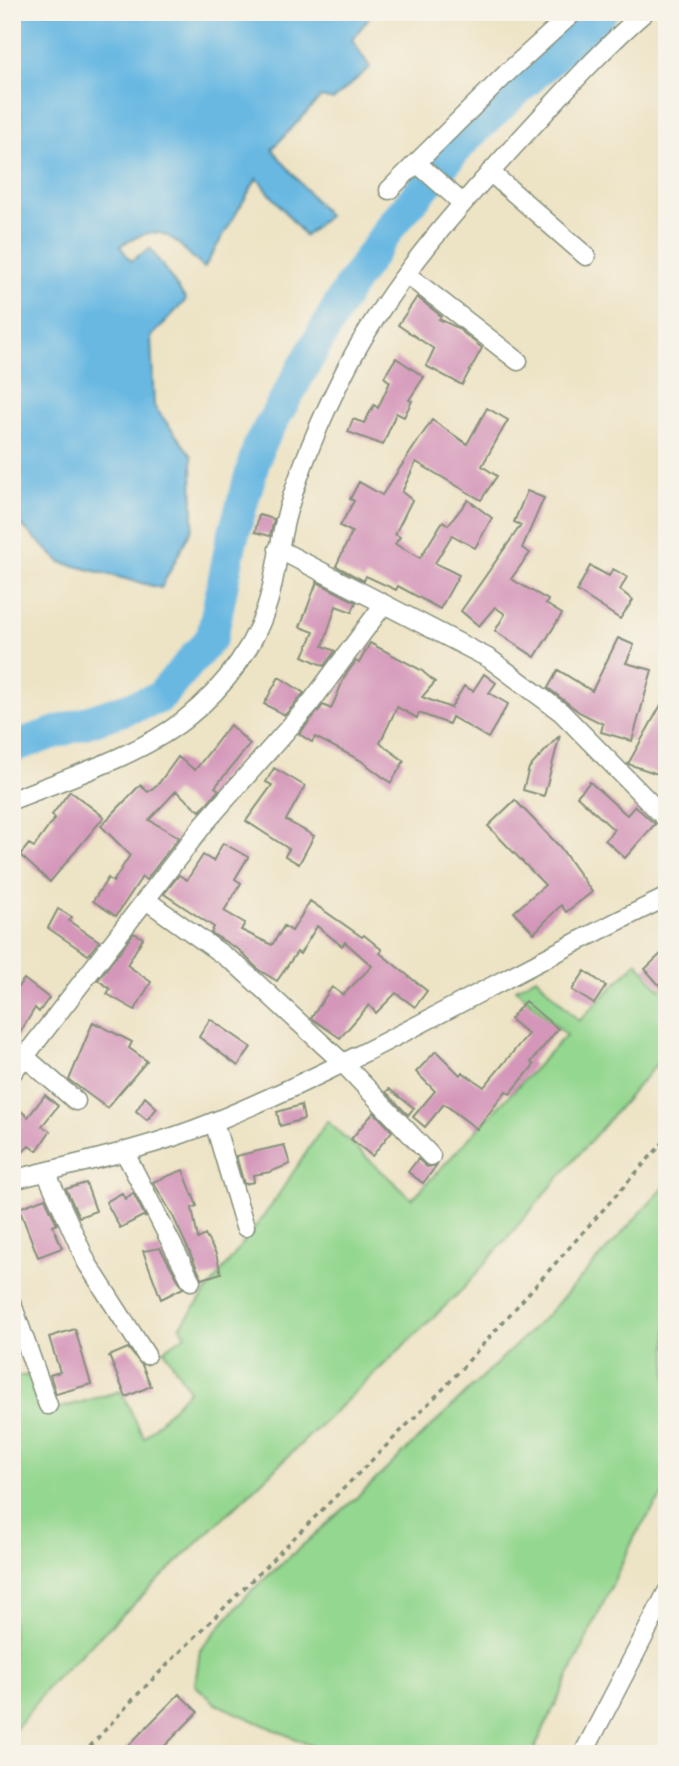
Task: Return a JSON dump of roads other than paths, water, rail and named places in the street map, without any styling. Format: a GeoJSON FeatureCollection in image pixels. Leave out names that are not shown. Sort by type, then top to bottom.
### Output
{"type":"FeatureCollection","features":[{"type":"Feature","properties":{"kind":"street"},"geometry":{"type":"LineString","coordinates":[[389,190],[424,168],[509,71],[574,12]]}},
{"type":"Feature","properties":{"kind":"street"},"geometry":{"type":"LineString","coordinates":[[12,800],[143,745],[183,721],[229,674],[255,636],[270,593],[278,549],[300,473],[330,400],[368,330],[406,274],[490,172],[612,40],[645,12]]}},
{"type":"Feature","properties":{"kind":"street"},"geometry":{"type":"LineString","coordinates":[[424,168],[463,203]]}},
{"type":"Feature","properties":{"kind":"street"},"geometry":{"type":"LineString","coordinates":[[490,172],[586,256]]}},
{"type":"Feature","properties":{"kind":"street"},"geometry":{"type":"LineString","coordinates":[[406,274],[518,361]]}},
{"type":"Feature","properties":{"kind":"street"},"geometry":{"type":"LineString","coordinates":[[278,549],[490,659],[561,712],[667,820]]}},
{"type":"Feature","properties":{"kind":"street"},"geometry":{"type":"LineString","coordinates":[[12,1073],[204,824],[309,705],[384,604]]}},
{"type":"Feature","properties":{"kind":"street"},"geometry":{"type":"LineString","coordinates":[[12,1180],[124,1151],[214,1122],[343,1063],[574,942],[667,898]]}},
{"type":"Feature","properties":{"kind":"street"},"geometry":{"type":"LineString","coordinates":[[146,900],[237,965],[343,1063],[431,1156]]}},
{"type":"Feature","properties":{"kind":"street"},"geometry":{"type":"LineString","coordinates":[[25,1057],[76,1101]]}},
{"type":"Feature","properties":{"kind":"street"},"geometry":{"type":"LineString","coordinates":[[214,1122],[245,1227]]}},
{"type":"Feature","properties":{"kind":"street"},"geometry":{"type":"LineString","coordinates":[[124,1151],[191,1281]]}},
{"type":"Feature","properties":{"kind":"street"},"geometry":{"type":"LineString","coordinates":[[46,1171],[88,1263],[146,1356]]}},
{"type":"Feature","properties":{"kind":"street"},"geometry":{"type":"LineString","coordinates":[[12,1304],[48,1405]]}},
{"type":"Feature","properties":{"kind":"street"},"geometry":{"type":"LineString","coordinates":[[583,1754],[667,1592]]}},
{"type":"Feature","properties":{"kind":"water"},"geometry":{"type":"Polygon","coordinates":[[[12,12],[373,12],[352,40],[370,67],[333,100],[321,97],[272,149],[328,216],[305,236],[257,178],[204,268],[174,240],[157,232],[147,233],[120,246],[131,261],[150,248],[186,300],[151,337],[154,406],[192,456],[193,526],[161,588],[60,562],[12,516],[12,12]]]}},
{"type":"Feature","properties":{"kind":"waterway"},"geometry":{"type":"LineString","coordinates":[[12,747],[159,698],[212,637],[231,543],[259,445],[348,289],[393,223],[467,137],[602,12]]}}]}
